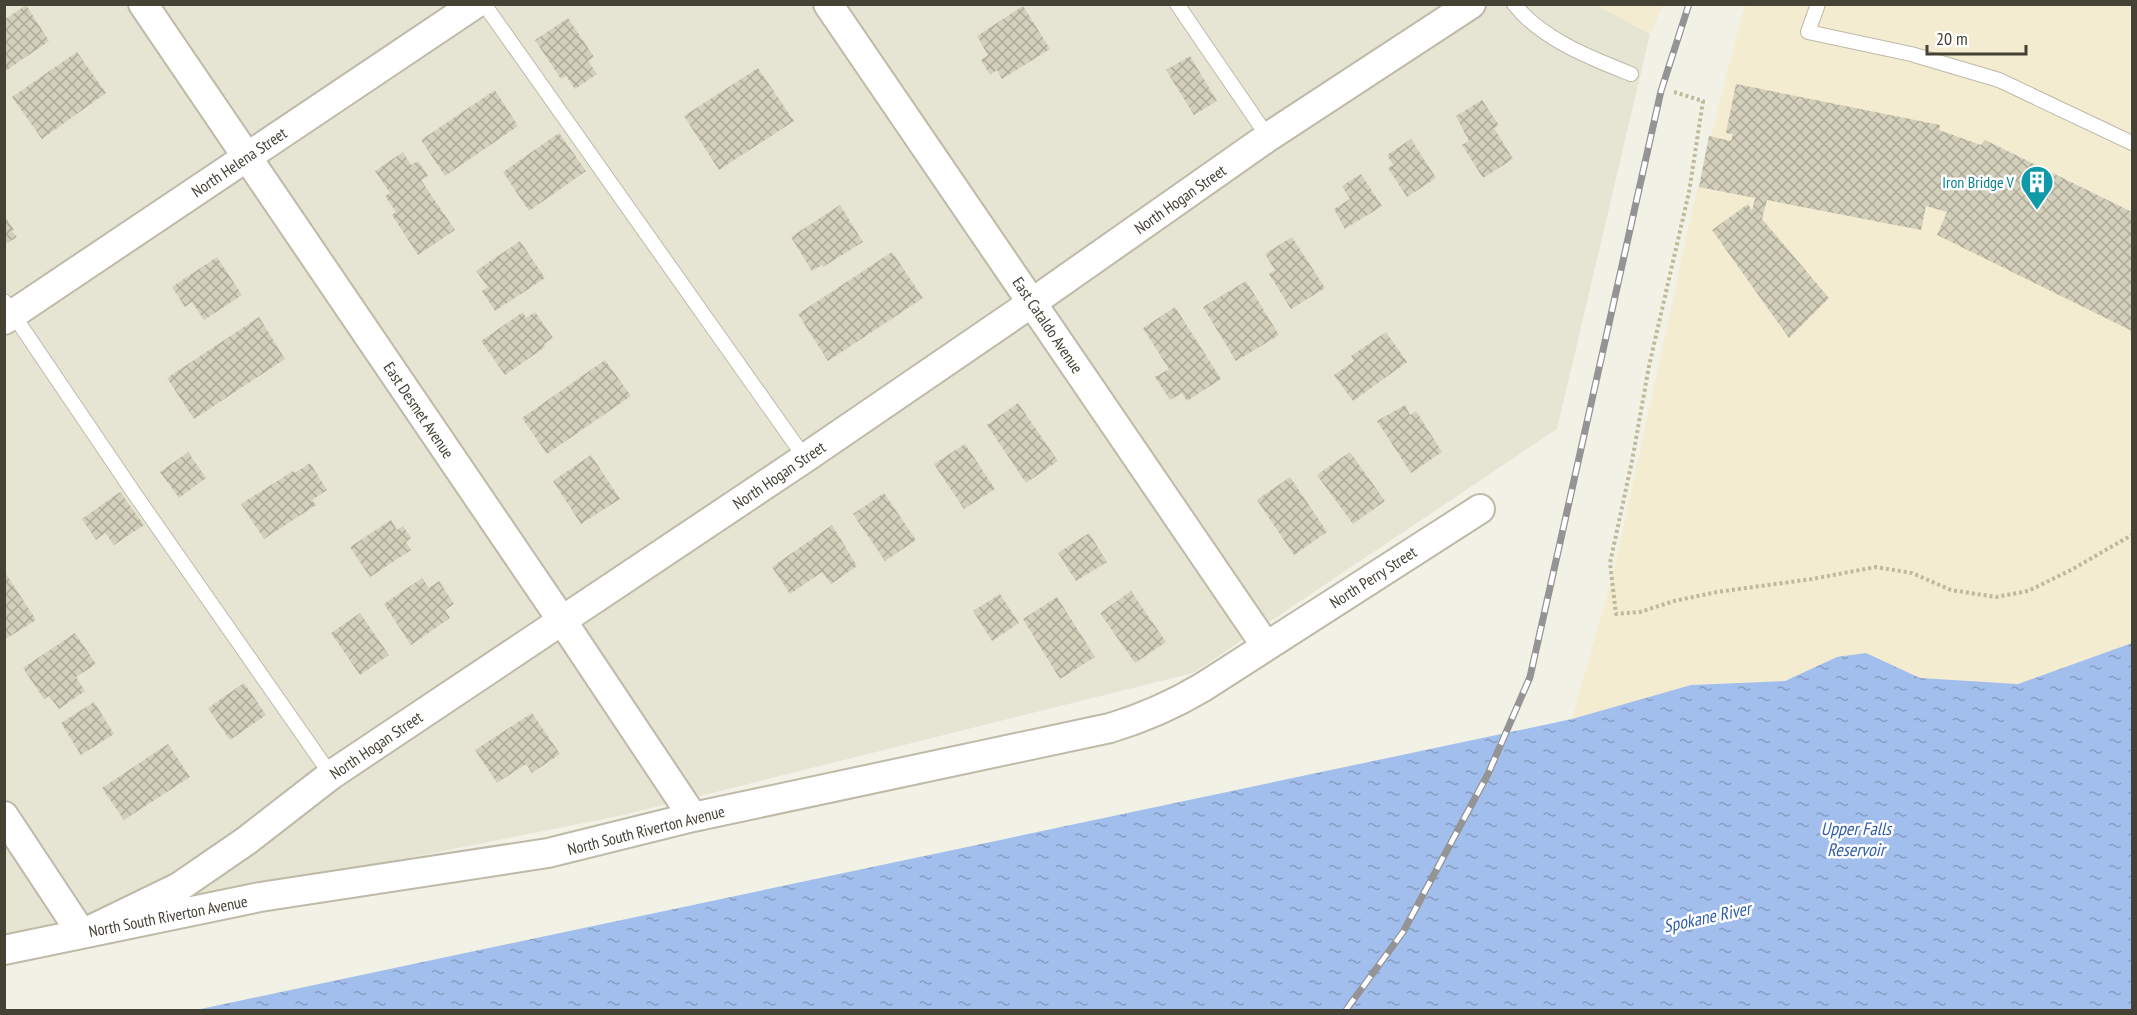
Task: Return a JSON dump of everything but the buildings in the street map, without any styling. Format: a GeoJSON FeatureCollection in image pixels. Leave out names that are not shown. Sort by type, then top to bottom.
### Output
{"type":"FeatureCollection","features":[{"type":"Feature","properties":{"kind":"street","name":"East Desmet Avenue"},"geometry":{"type":"LineString","coordinates":[[143,4],[693,817]]}},
{"type":"Feature","properties":{"kind":"street","name":"North Helena Street"},"geometry":{"type":"LineString","coordinates":[[7,312],[247,157],[475,4]]}},
{"type":"Feature","properties":{"kind":"street","name":"East Cataldo Avenue"},"geometry":{"type":"LineString","coordinates":[[828,4],[1266,646]]}},
{"type":"Feature","properties":{"kind":"street","name":"North Hogan Street"},"geometry":{"type":"LineString","coordinates":[[82,934],[179,887],[246,841],[331,775],[561,619],[805,458],[1268,137],[1471,4]]}},
{"type":"Feature","properties":{"kind":"street","name":"North Perry Street"},"geometry":{"type":"LineString","coordinates":[[1266,646],[1480,509]]}},
{"type":"Feature","properties":{"kind":"street","name":"North South Riverton Avenue"},"geometry":{"type":"LineString","coordinates":[[4,950],[261,897],[548,853],[693,817],[1128,723],[1183,699],[1266,646]]}},
{"type":"Feature","properties":{"kind":"street"},"geometry":{"type":"LineString","coordinates":[[4,816],[82,934]]}},
{"type":"Feature","properties":{"kind":"lane"},"geometry":{"type":"LineString","coordinates":[[484,4],[805,458]]}},
{"type":"Feature","properties":{"kind":"lane"},"geometry":{"type":"LineString","coordinates":[[1177,4],[1268,137]]}},
{"type":"Feature","properties":{"kind":"lane"},"geometry":{"type":"LineString","coordinates":[[1514,4],[1524,17],[1580,54],[1631,74]]}},
{"type":"Feature","properties":{"kind":"lane"},"geometry":{"type":"LineString","coordinates":[[1818,4],[1808,32],[1911,54],[1999,80],[2133,143]]}},
{"type":"Feature","properties":{"kind":"lane"},"geometry":{"type":"LineString","coordinates":[[7,312],[331,775]]}},
{"type":"Feature","properties":{"kind":"path"},"geometry":{"type":"LineString","coordinates":[[1674,92],[1703,101],[1689,192],[1649,366],[1632,461],[1610,562],[1616,614],[1640,612],[1674,601],[1717,592],[1812,579],[1876,567],[1912,573],[1951,590],[1996,597],[2028,591],[2133,535]]}},
{"type":"Feature","properties":{"kind":"shaded area"},"geometry":{"type":"Polygon","coordinates":[[[1596,4],[1650,34],[1557,429],[1193,673],[619,816],[5,938],[5,5],[1596,4]]]}},
{"type":"Feature","properties":{"kind":"shaded area"},"geometry":{"type":"Polygon","coordinates":[[[1596,5],[1663,5],[1650,34],[1596,5]]]}},
{"type":"Feature","properties":{"kind":"shaded area"},"geometry":{"type":"Polygon","coordinates":[[[1746,5],[2132,5],[2132,643],[2018,684],[1920,678],[1866,653],[1837,657],[1785,681],[1691,685],[1572,719],[1616,562],[1691,215],[1746,5]]]}},
{"type":"Feature","properties":{"kind":"water","name":"Upper Falls Reservoir"},"geometry":{"type":"Polygon","coordinates":[[[2132,643],[2132,1010],[196,1010],[1572,719],[1691,685],[1785,681],[1837,657],[1866,653],[1920,678],[2018,684],[2132,643]]]}},
{"type":"Feature","properties":{"kind":"railway"},"geometry":{"type":"LineString","coordinates":[[1346,1010],[1403,932],[1488,774],[1530,677],[1661,91],[1689,4]]}},
{"type":"Feature","properties":{"kind":"place","name":"Iron Bridge V"},"geometry":{"type":"Point","coordinates":[2037,211]}},
{"type":"Feature","properties":{"kind":"water label","name":"Spokane River"},"geometry":{"type":"Point","coordinates":[1707,917]}}]}
